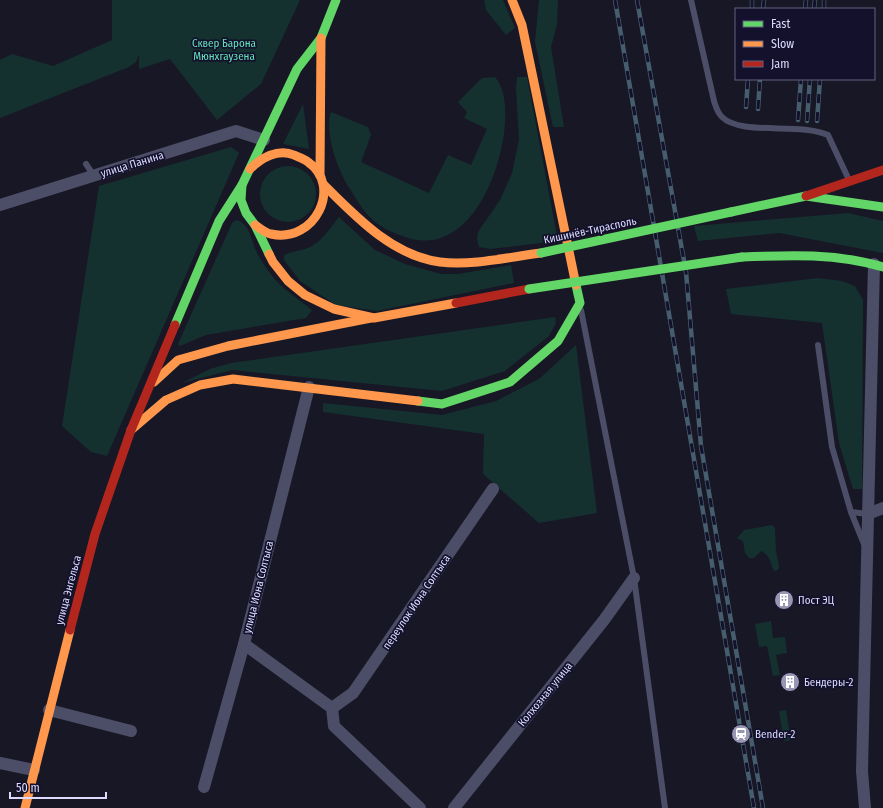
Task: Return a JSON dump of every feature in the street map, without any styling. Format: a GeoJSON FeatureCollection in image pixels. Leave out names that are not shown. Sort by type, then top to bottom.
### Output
{"type":"FeatureCollection","features":[{"type":"Feature","properties":{"kind":"main road"},"geometry":{"type":"LineString","coordinates":[[336,0],[321,38],[297,69],[248,172],[242,185],[242,200],[246,214],[255,225],[273,262],[288,281],[305,295],[334,309],[374,318]]}},
{"type":"Feature","properties":{"kind":"main road"},"geometry":{"type":"LineString","coordinates":[[131,430],[166,400],[200,385],[233,378],[442,404],[510,382],[558,341],[580,303],[522,25],[512,0]]}},
{"type":"Feature","properties":{"kind":"main road"},"geometry":{"type":"LineString","coordinates":[[320,175],[321,38]]}},
{"type":"Feature","properties":{"kind":"main road"},"geometry":{"type":"LineString","coordinates":[[248,172],[258,161],[270,154],[285,152],[299,156],[312,164],[320,175],[324,185],[324,202],[317,218],[304,230],[288,236],[270,234],[255,225]]}},
{"type":"Feature","properties":{"kind":"main road"},"geometry":{"type":"LineString","coordinates":[[806,196],[883,170]]}},
{"type":"Feature","properties":{"kind":"main road","name":"улица Энгельса"},"geometry":{"type":"LineString","coordinates":[[25,808],[95,534],[131,430],[219,221],[242,185]]}},
{"type":"Feature","properties":{"kind":"main road","name":"Кишинёв-Тирасполь"},"geometry":{"type":"LineString","coordinates":[[324,185],[355,216],[380,236],[408,253],[439,262],[487,260],[541,253],[806,196],[883,207]]}},
{"type":"Feature","properties":{"kind":"main road"},"geometry":{"type":"LineString","coordinates":[[151,384],[178,360],[228,346],[529,289],[742,257],[796,254],[832,256],[878,266]]}},
{"type":"Feature","properties":{"kind":"street","name":"улица Панина"},"geometry":{"type":"LineString","coordinates":[[0,205],[236,131],[264,140]]}},
{"type":"Feature","properties":{"kind":"street"},"geometry":{"type":"LineString","coordinates":[[865,808],[862,771],[867,552],[878,266]]}},
{"type":"Feature","properties":{"kind":"street","name":"улица Иона Солтыса"},"geometry":{"type":"LineString","coordinates":[[204,787],[244,644],[309,388]]}},
{"type":"Feature","properties":{"kind":"street","name":"переулок Иона Солтыса"},"geometry":{"type":"LineString","coordinates":[[332,708],[353,693],[493,489]]}},
{"type":"Feature","properties":{"kind":"street"},"geometry":{"type":"LineString","coordinates":[[868,514],[883,508]]}},
{"type":"Feature","properties":{"kind":"street","name":"Колхозная улица"},"geometry":{"type":"LineString","coordinates":[[454,808],[604,620],[634,578]]}},
{"type":"Feature","properties":{"kind":"street"},"geometry":{"type":"LineString","coordinates":[[244,644],[332,708],[334,726],[420,808]]}},
{"type":"Feature","properties":{"kind":"street"},"geometry":{"type":"LineString","coordinates":[[49,710],[131,731]]}},
{"type":"Feature","properties":{"kind":"street"},"geometry":{"type":"LineString","coordinates":[[0,763],[34,770]]}},
{"type":"Feature","properties":{"kind":"lane"},"geometry":{"type":"LineString","coordinates":[[691,0],[714,101],[717,110],[722,117],[738,125],[801,128],[828,135],[850,181]]}},
{"type":"Feature","properties":{"kind":"lane"},"geometry":{"type":"LineString","coordinates":[[86,164],[94,176]]}},
{"type":"Feature","properties":{"kind":"lane"},"geometry":{"type":"LineString","coordinates":[[580,303],[634,578],[665,808]]}},
{"type":"Feature","properties":{"kind":"lane"},"geometry":{"type":"LineString","coordinates":[[818,345],[832,447],[851,512],[867,552]]}},
{"type":"Feature","properties":{"kind":"lane"},"geometry":{"type":"LineString","coordinates":[[851,512],[868,514]]}},
{"type":"Feature","properties":{"kind":"green space","name":"Сквер Барона Мюнхгаузена"},"geometry":{"type":"Polygon","coordinates":[[[112,0],[300,0],[261,84],[217,120],[170,59],[139,69],[139,55],[136,62],[129,67],[0,118],[0,60],[12,54],[53,66],[112,40],[112,0]]]}},
{"type":"Feature","properties":{"kind":"green space"},"geometry":{"type":"Polygon","coordinates":[[[484,0],[503,0],[515,28],[506,35],[486,10],[484,0]]]}},
{"type":"Feature","properties":{"kind":"green space"},"geometry":{"type":"Polygon","coordinates":[[[539,0],[558,0],[557,24],[551,47],[564,127],[553,127],[535,42],[539,0]]]}},
{"type":"Feature","properties":{"kind":"green space"},"geometry":{"type":"Polygon","coordinates":[[[495,77],[501,87],[505,105],[505,123],[502,143],[497,165],[489,186],[478,207],[464,224],[447,235],[428,240],[405,237],[390,231],[372,220],[345,181],[333,152],[329,130],[331,112],[368,127],[371,135],[361,162],[429,193],[448,155],[471,165],[487,129],[464,118],[467,112],[458,102],[482,78],[495,77]]]}},
{"type":"Feature","properties":{"kind":"green space"},"geometry":{"type":"Polygon","coordinates":[[[517,77],[527,77],[558,241],[490,249],[479,247],[477,239],[478,232],[500,200],[512,173],[519,140],[516,88],[517,77]]]}},
{"type":"Feature","properties":{"kind":"green space"},"geometry":{"type":"Polygon","coordinates":[[[303,104],[309,149],[283,144],[303,104]]]}},
{"type":"Feature","properties":{"kind":"green space"},"geometry":{"type":"Polygon","coordinates":[[[231,147],[239,153],[107,456],[91,452],[62,426],[99,186],[231,147]]]}},
{"type":"Feature","properties":{"kind":"green space"},"geometry":{"type":"Polygon","coordinates":[[[288,166],[299,168],[308,174],[314,183],[316,194],[314,205],[308,214],[299,220],[288,222],[277,220],[268,214],[262,205],[260,194],[262,183],[268,174],[277,168],[288,166]]]}},
{"type":"Feature","properties":{"kind":"green space"},"geometry":{"type":"Polygon","coordinates":[[[848,213],[883,221],[883,253],[779,233],[698,241],[694,226],[848,213]]]}},
{"type":"Feature","properties":{"kind":"green space"},"geometry":{"type":"Polygon","coordinates":[[[339,217],[375,250],[405,264],[441,274],[458,274],[511,265],[514,283],[377,311],[336,305],[300,281],[284,260],[284,255],[308,248],[318,242],[339,217]]]}},
{"type":"Feature","properties":{"kind":"green space"},"geometry":{"type":"Polygon","coordinates":[[[236,220],[245,225],[248,229],[258,255],[272,276],[280,285],[312,310],[306,318],[206,335],[180,346],[178,344],[232,223],[236,220]]]}},
{"type":"Feature","properties":{"kind":"green space"},"geometry":{"type":"Polygon","coordinates":[[[818,278],[842,281],[855,286],[863,300],[862,489],[853,489],[839,443],[822,323],[731,314],[726,289],[818,278]]]}},
{"type":"Feature","properties":{"kind":"green space"},"geometry":{"type":"Polygon","coordinates":[[[555,317],[556,323],[549,336],[505,371],[442,391],[232,370],[182,383],[210,369],[231,363],[555,317]]]}},
{"type":"Feature","properties":{"kind":"green space"},"geometry":{"type":"Polygon","coordinates":[[[576,345],[597,513],[539,523],[483,474],[484,434],[323,412],[323,403],[442,415],[496,401],[539,379],[576,345]]]}},
{"type":"Feature","properties":{"kind":"green space"},"geometry":{"type":"Polygon","coordinates":[[[772,525],[775,528],[776,551],[779,566],[778,570],[774,571],[769,559],[761,551],[754,558],[749,558],[745,553],[743,541],[737,538],[744,530],[772,525]]]}},
{"type":"Feature","properties":{"kind":"green space"},"geometry":{"type":"Polygon","coordinates":[[[771,621],[773,638],[785,637],[787,653],[776,655],[780,675],[773,676],[767,646],[759,647],[755,624],[771,621]]]}},
{"type":"Feature","properties":{"kind":"green space"},"geometry":{"type":"Polygon","coordinates":[[[786,710],[791,740],[784,741],[779,711],[786,710]]]}},
{"type":"Feature","properties":{"kind":"railway"},"geometry":{"type":"LineString","coordinates":[[615,0],[754,808]]}},
{"type":"Feature","properties":{"kind":"railway"},"geometry":{"type":"LineString","coordinates":[[637,0],[686,272],[701,446],[763,808]]}},
{"type":"Feature","properties":{"kind":"railway"},"geometry":{"type":"LineString","coordinates":[[752,0],[752,8]]}},
{"type":"Feature","properties":{"kind":"railway"},"geometry":{"type":"LineString","coordinates":[[763,8],[764,0]]}},
{"type":"Feature","properties":{"kind":"railway"},"geometry":{"type":"LineString","coordinates":[[805,8],[806,0]]}},
{"type":"Feature","properties":{"kind":"railway"},"geometry":{"type":"LineString","coordinates":[[814,8],[815,0]]}},
{"type":"Feature","properties":{"kind":"railway"},"geometry":{"type":"LineString","coordinates":[[824,0],[824,8]]}},
{"type":"Feature","properties":{"kind":"railway"},"geometry":{"type":"LineString","coordinates":[[746,107],[748,80]]}},
{"type":"Feature","properties":{"kind":"railway"},"geometry":{"type":"LineString","coordinates":[[758,109],[760,80]]}},
{"type":"Feature","properties":{"kind":"railway"},"geometry":{"type":"LineString","coordinates":[[798,120],[801,80]]}},
{"type":"Feature","properties":{"kind":"railway"},"geometry":{"type":"LineString","coordinates":[[807,121],[810,80]]}},
{"type":"Feature","properties":{"kind":"railway"},"geometry":{"type":"LineString","coordinates":[[817,121],[820,80]]}},
{"type":"Feature","properties":{"kind":"traffic: fast"},"geometry":{"type":"LineString","coordinates":[[269,254],[255,225],[246,213],[241,200],[242,185],[297,69],[321,38],[336,0]]}},
{"type":"Feature","properties":{"kind":"traffic: fast"},"geometry":{"type":"LineString","coordinates":[[175,325],[219,221],[242,185]]}},
{"type":"Feature","properties":{"kind":"traffic: fast"},"geometry":{"type":"LineString","coordinates":[[731,212],[806,196],[883,207]]}},
{"type":"Feature","properties":{"kind":"traffic: fast"},"geometry":{"type":"LineString","coordinates":[[541,253],[731,212]]}},
{"type":"Feature","properties":{"kind":"traffic: fast"},"geometry":{"type":"LineString","coordinates":[[742,257],[830,257],[865,262],[883,267]]}},
{"type":"Feature","properties":{"kind":"traffic: fast"},"geometry":{"type":"LineString","coordinates":[[529,289],[742,257]]}},
{"type":"Feature","properties":{"kind":"traffic: fast"},"geometry":{"type":"LineString","coordinates":[[418,401],[442,404],[510,382],[558,341],[580,303],[576,285]]}},
{"type":"Feature","properties":{"kind":"traffic: slow"},"geometry":{"type":"LineString","coordinates":[[512,0],[522,25],[576,285]]}},
{"type":"Feature","properties":{"kind":"traffic: slow"},"geometry":{"type":"LineString","coordinates":[[320,175],[321,38]]}},
{"type":"Feature","properties":{"kind":"traffic: slow"},"geometry":{"type":"LineString","coordinates":[[250,169],[259,161],[270,155],[276,153],[288,153],[308,162],[318,172],[323,185],[323,198],[319,211],[311,222],[300,230],[287,235],[271,234],[255,225]]}},
{"type":"Feature","properties":{"kind":"traffic: slow"},"geometry":{"type":"LineString","coordinates":[[324,185],[349,210],[376,233],[407,252],[423,258],[440,262],[464,263],[541,253]]}},
{"type":"Feature","properties":{"kind":"traffic: slow"},"geometry":{"type":"LineString","coordinates":[[269,254],[273,262],[288,281],[305,295],[334,309],[374,318],[456,303]]}},
{"type":"Feature","properties":{"kind":"traffic: slow"},"geometry":{"type":"LineString","coordinates":[[154,382],[178,360],[228,346],[371,318]]}},
{"type":"Feature","properties":{"kind":"traffic: slow"},"geometry":{"type":"LineString","coordinates":[[131,430],[166,400],[200,385],[233,379],[418,401]]}},
{"type":"Feature","properties":{"kind":"traffic: slow"},"geometry":{"type":"LineString","coordinates":[[25,808],[70,630]]}},
{"type":"Feature","properties":{"kind":"traffic: jam"},"geometry":{"type":"LineString","coordinates":[[806,196],[883,170]]}},
{"type":"Feature","properties":{"kind":"traffic: jam"},"geometry":{"type":"LineString","coordinates":[[456,303],[529,289]]}},
{"type":"Feature","properties":{"kind":"traffic: jam"},"geometry":{"type":"LineString","coordinates":[[70,630],[95,534],[131,430],[175,325]]}},
{"type":"Feature","properties":{"kind":"place","name":"Пост ЭЦ"},"geometry":{"type":"Point","coordinates":[784,600]}},
{"type":"Feature","properties":{"kind":"place","name":"Бендеры-2"},"geometry":{"type":"Point","coordinates":[790,682]}},
{"type":"Feature","properties":{"kind":"place","name":"Bender-2"},"geometry":{"type":"Point","coordinates":[741,734]}}]}
